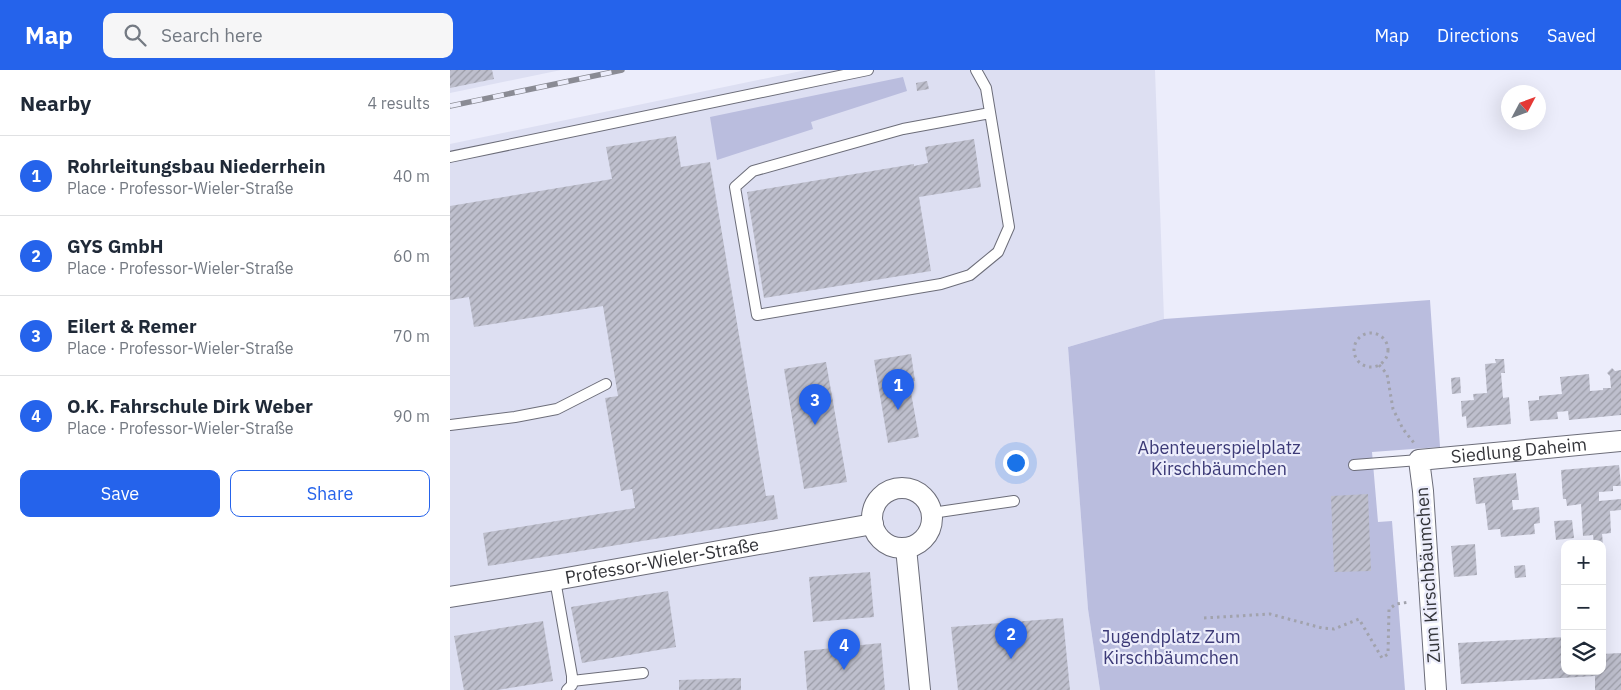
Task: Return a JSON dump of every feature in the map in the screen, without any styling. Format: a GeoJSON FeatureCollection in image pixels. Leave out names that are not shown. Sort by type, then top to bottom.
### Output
{"type":"FeatureCollection","features":[{"type":"Feature","properties":{"kind":"street","name":"Siedlung Daheim"},"geometry":{"type":"LineString","coordinates":[[1418,460],[1621,441]]}},
{"type":"Feature","properties":{"kind":"street","name":"Zum Kirschbäumchen"},"geometry":{"type":"LineString","coordinates":[[1418,460],[1423,491],[1436,690]]}},
{"type":"Feature","properties":{"kind":"street"},"geometry":{"type":"LineString","coordinates":[[897,488],[913,489],[926,499],[932,513],[930,530],[926,536],[921,542],[906,548],[891,546],[879,537],[872,524],[874,508],[882,494],[897,488]]}},
{"type":"Feature","properties":{"kind":"street","name":"Professor-Wieler-Straße"},"geometry":{"type":"LineString","coordinates":[[450,597],[872,524]]}},
{"type":"Feature","properties":{"kind":"street"},"geometry":{"type":"LineString","coordinates":[[906,548],[920,690]]}},
{"type":"Feature","properties":{"kind":"lane"},"geometry":{"type":"LineString","coordinates":[[450,157],[868,70]]}},
{"type":"Feature","properties":{"kind":"lane"},"geometry":{"type":"LineString","coordinates":[[976,70],[986,88],[990,112],[1009,227],[998,252],[970,275],[941,284],[757,315],[735,187],[753,171],[903,129],[990,112]]}},
{"type":"Feature","properties":{"kind":"lane"},"geometry":{"type":"LineString","coordinates":[[450,425],[515,417],[557,409],[606,384]]}},
{"type":"Feature","properties":{"kind":"lane"},"geometry":{"type":"LineString","coordinates":[[1354,465],[1418,460]]}},
{"type":"Feature","properties":{"kind":"lane"},"geometry":{"type":"LineString","coordinates":[[932,513],[1014,501]]}},
{"type":"Feature","properties":{"kind":"lane"},"geometry":{"type":"LineString","coordinates":[[555,580],[569,685],[643,672]]}},
{"type":"Feature","properties":{"kind":"path"},"geometry":{"type":"LineString","coordinates":[[1369,333],[1376,334],[1386,342],[1387,354],[1379,364],[1373,367],[1366,366],[1356,358],[1355,345],[1363,335],[1369,333]]}},
{"type":"Feature","properties":{"kind":"path"},"geometry":{"type":"LineString","coordinates":[[1379,364],[1387,374],[1393,409],[1403,429],[1416,446],[1418,460]]}},
{"type":"Feature","properties":{"kind":"path"},"geometry":{"type":"LineString","coordinates":[[1204,618],[1270,614],[1322,628],[1334,629],[1359,619],[1382,658],[1388,654],[1389,609],[1396,604],[1430,600]]}},
{"type":"Feature","properties":{"kind":"shaded area"},"geometry":{"type":"Polygon","coordinates":[[[450,70],[561,70],[450,93],[450,70]]]}},
{"type":"Feature","properties":{"kind":"shaded area"},"geometry":{"type":"Polygon","coordinates":[[[806,70],[1155,70],[1164,319],[1068,347],[1088,609],[1100,690],[450,690],[450,144],[806,70]]]}},
{"type":"Feature","properties":{"kind":"green space"},"geometry":{"type":"Polygon","coordinates":[[[903,77],[907,91],[811,122],[813,129],[717,160],[710,117],[903,77]]]}},
{"type":"Feature","properties":{"kind":"green space","name":"Abenteuerspielplatz Kirschbäumchen"},"geometry":{"type":"Polygon","coordinates":[[[1430,300],[1440,447],[1372,452],[1378,522],[1392,521],[1405,690],[1100,690],[1088,609],[1068,347],[1164,319],[1430,300]]]}},
{"type":"Feature","properties":{"kind":"building"},"geometry":{"type":"Polygon","coordinates":[[[450,70],[492,70],[494,79],[450,88],[450,70]]]}},
{"type":"Feature","properties":{"kind":"building"},"geometry":{"type":"Polygon","coordinates":[[[927,81],[929,89],[917,91],[916,83],[927,81]]]}},
{"type":"Feature","properties":{"kind":"building"},"geometry":{"type":"Polygon","coordinates":[[[676,136],[681,167],[710,162],[766,496],[774,495],[778,519],[488,566],[483,533],[635,508],[632,489],[621,491],[605,398],[618,396],[603,306],[474,327],[469,297],[450,300],[450,206],[612,179],[606,147],[676,136]]]}},
{"type":"Feature","properties":{"kind":"building"},"geometry":{"type":"Polygon","coordinates":[[[974,139],[981,187],[919,197],[931,271],[764,298],[747,192],[928,163],[925,147],[974,139]]]}},
{"type":"Feature","properties":{"kind":"building"},"geometry":{"type":"Polygon","coordinates":[[[911,354],[915,381],[909,382],[919,437],[888,443],[874,360],[911,354]]]}},
{"type":"Feature","properties":{"kind":"building"},"geometry":{"type":"Polygon","coordinates":[[[1495,359],[1504,359],[1505,373],[1501,373],[1503,398],[1509,397],[1511,424],[1467,428],[1466,416],[1462,417],[1461,401],[1474,400],[1473,394],[1487,393],[1485,364],[1496,363],[1495,359]]]}},
{"type":"Feature","properties":{"kind":"building"},"geometry":{"type":"Polygon","coordinates":[[[826,362],[847,482],[804,489],[784,369],[826,362]]]}},
{"type":"Feature","properties":{"kind":"building"},"geometry":{"type":"Polygon","coordinates":[[[1612,368],[1615,371],[1621,370],[1621,415],[1569,420],[1568,411],[1557,412],[1558,419],[1530,421],[1528,401],[1539,400],[1539,396],[1562,394],[1560,377],[1589,374],[1590,391],[1603,390],[1603,388],[1611,388],[1610,376],[1607,373],[1612,368]]]}},
{"type":"Feature","properties":{"kind":"building"},"geometry":{"type":"Polygon","coordinates":[[[1460,377],[1461,393],[1452,394],[1451,378],[1460,377]]]}},
{"type":"Feature","properties":{"kind":"building"},"geometry":{"type":"Polygon","coordinates":[[[1619,465],[1621,486],[1613,486],[1613,491],[1599,492],[1599,501],[1621,499],[1621,510],[1610,511],[1611,533],[1602,534],[1603,540],[1594,540],[1593,535],[1583,536],[1581,504],[1567,506],[1566,499],[1563,499],[1561,470],[1619,465]]]}},
{"type":"Feature","properties":{"kind":"building"},"geometry":{"type":"Polygon","coordinates":[[[1516,473],[1519,500],[1512,500],[1513,510],[1539,507],[1540,523],[1534,524],[1535,534],[1501,537],[1500,529],[1488,530],[1485,503],[1476,504],[1473,478],[1516,473]]]}},
{"type":"Feature","properties":{"kind":"building"},"geometry":{"type":"Polygon","coordinates":[[[1368,494],[1371,571],[1334,572],[1331,496],[1368,494]]]}},
{"type":"Feature","properties":{"kind":"building"},"geometry":{"type":"Polygon","coordinates":[[[1572,520],[1574,538],[1556,540],[1554,521],[1572,520]]]}},
{"type":"Feature","properties":{"kind":"building"},"geometry":{"type":"Polygon","coordinates":[[[1475,544],[1477,575],[1454,577],[1451,546],[1475,544]]]}},
{"type":"Feature","properties":{"kind":"building"},"geometry":{"type":"Polygon","coordinates":[[[1525,565],[1526,577],[1515,578],[1514,566],[1525,565]]]}},
{"type":"Feature","properties":{"kind":"building"},"geometry":{"type":"Polygon","coordinates":[[[870,572],[874,617],[813,622],[809,577],[870,572]]]}},
{"type":"Feature","properties":{"kind":"building"},"geometry":{"type":"Polygon","coordinates":[[[668,591],[676,647],[582,663],[571,607],[668,591]]]}},
{"type":"Feature","properties":{"kind":"building"},"geometry":{"type":"Polygon","coordinates":[[[1063,618],[1070,690],[958,690],[951,627],[1063,618]]]}},
{"type":"Feature","properties":{"kind":"building"},"geometry":{"type":"Polygon","coordinates":[[[543,621],[553,681],[497,690],[464,690],[454,636],[543,621]]]}},
{"type":"Feature","properties":{"kind":"building"},"geometry":{"type":"Polygon","coordinates":[[[1561,637],[1561,675],[1606,675],[1606,654],[1621,653],[1621,690],[1595,690],[1595,676],[1461,684],[1458,643],[1561,637]]]}},
{"type":"Feature","properties":{"kind":"building"},"geometry":{"type":"Polygon","coordinates":[[[881,643],[885,690],[807,690],[804,651],[881,643]]]}},
{"type":"Feature","properties":{"kind":"building"},"geometry":{"type":"Polygon","coordinates":[[[741,678],[741,690],[679,690],[679,680],[741,678]]]}},
{"type":"Feature","properties":{"kind":"railway"},"geometry":{"type":"LineString","coordinates":[[450,106],[622,70]]}},
{"type":"Feature","properties":{"kind":"place","name":"Rohrleitungsbau Niederrhein"},"geometry":{"type":"Point","coordinates":[898,410]}},
{"type":"Feature","properties":{"kind":"place","name":"Eilert & Remer"},"geometry":{"type":"Point","coordinates":[815,425]}},
{"type":"Feature","properties":{"kind":"place","name":"GYS GmbH"},"geometry":{"type":"Point","coordinates":[1011,659]}},
{"type":"Feature","properties":{"kind":"place","name":"O.K. Fahrschule Dirk Weber"},"geometry":{"type":"Point","coordinates":[844,670]}},
{"type":"Feature","properties":{"kind":"park label","name":"Jugendplatz Zum Kirschbäumchen"},"geometry":{"type":"Point","coordinates":[1171,647]}}]}
